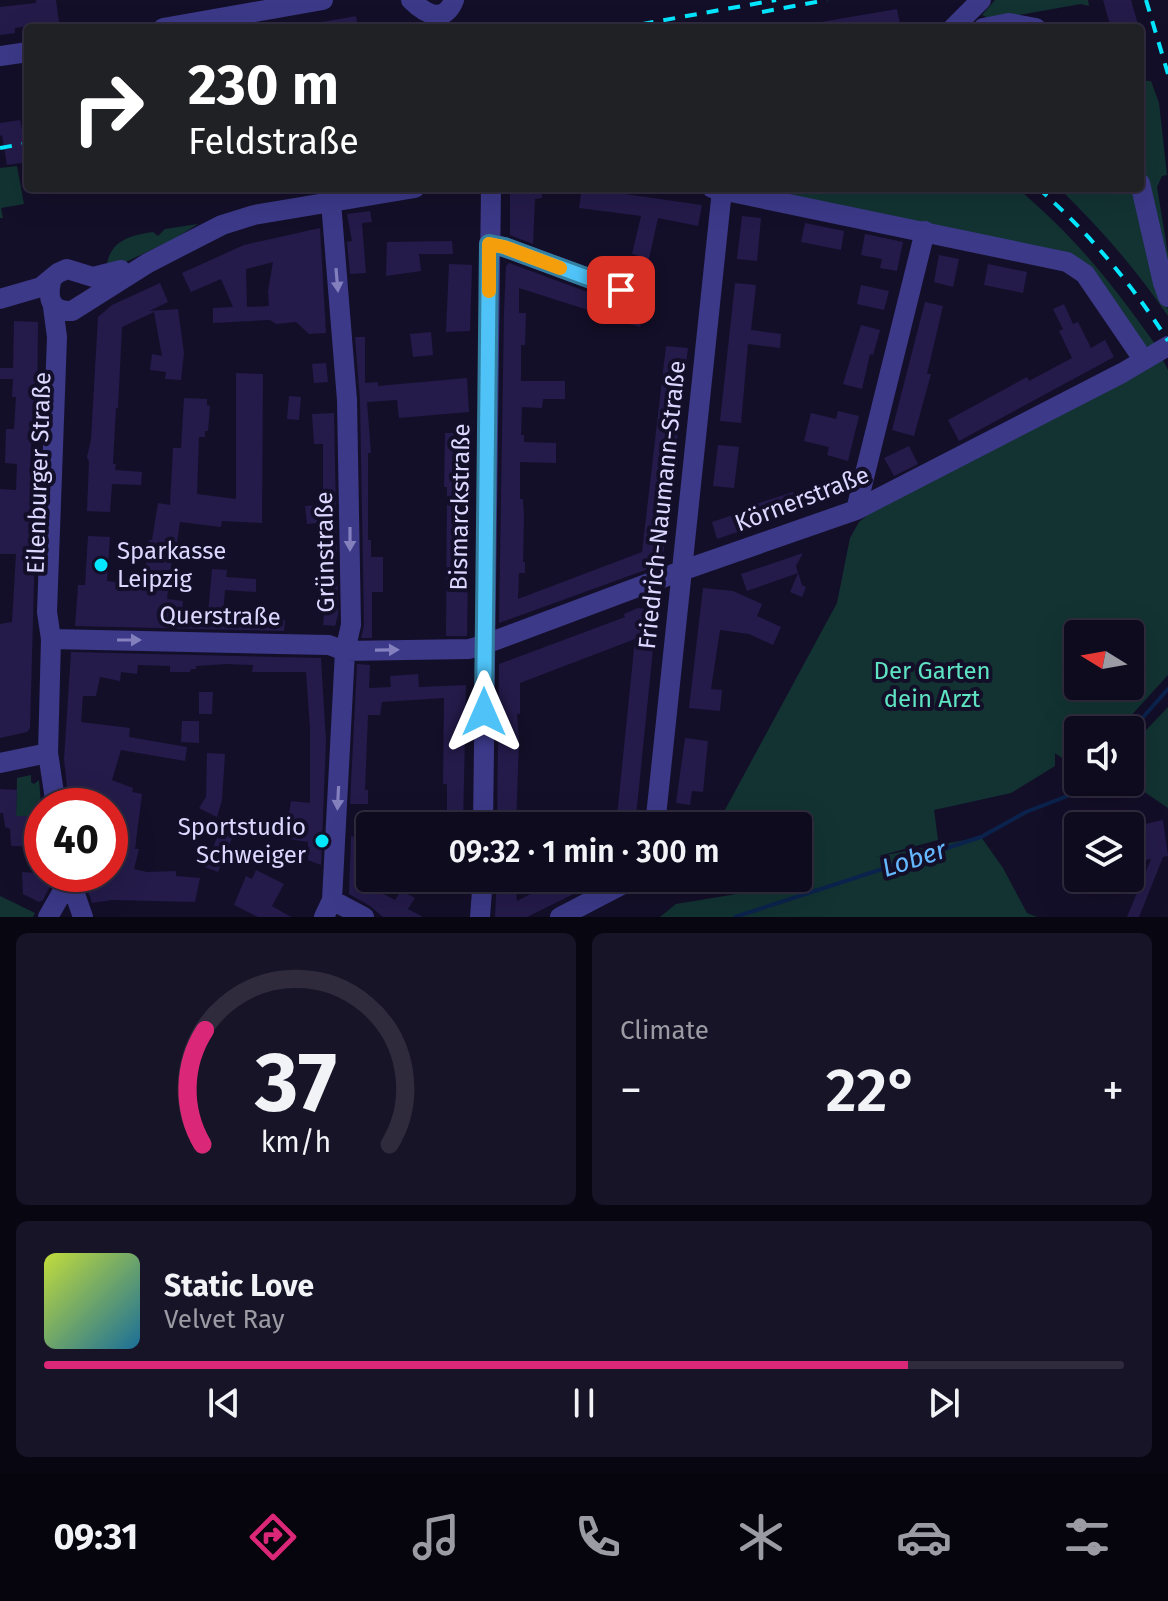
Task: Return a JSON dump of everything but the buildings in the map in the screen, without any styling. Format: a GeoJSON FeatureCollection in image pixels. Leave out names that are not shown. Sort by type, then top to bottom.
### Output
{"type":"FeatureCollection","features":[{"type":"Feature","properties":{"kind":"street"},"geometry":{"type":"LineString","coordinates":[[186,24],[323,0]]}},
{"type":"Feature","properties":{"kind":"street"},"geometry":{"type":"LineString","coordinates":[[411,0],[431,16],[441,16],[451,10],[454,0]]}},
{"type":"Feature","properties":{"kind":"street"},"geometry":{"type":"LineString","coordinates":[[957,24],[981,0]]}},
{"type":"Feature","properties":{"kind":"street"},"geometry":{"type":"LineString","coordinates":[[0,56],[24,53]]}},
{"type":"Feature","properties":{"kind":"street"},"geometry":{"type":"LineString","coordinates":[[0,306],[32,302],[66,311],[84,304],[148,263],[237,219],[391,192]]}},
{"type":"Feature","properties":{"kind":"street","name":"Bismarckstraße"},"geometry":{"type":"LineString","coordinates":[[483,812],[491,192]]}},
{"type":"Feature","properties":{"kind":"street","name":"Friedrich-Naumann-Straße"},"geometry":{"type":"LineString","coordinates":[[656,812],[717,192]]}},
{"type":"Feature","properties":{"kind":"street"},"geometry":{"type":"LineString","coordinates":[[732,192],[1054,257],[1077,266],[1143,359]]}},
{"type":"Feature","properties":{"kind":"street"},"geometry":{"type":"LineString","coordinates":[[1142,192],[1168,297]]}},
{"type":"Feature","properties":{"kind":"street","name":"Grünstraße"},"geometry":{"type":"LineString","coordinates":[[328,909],[345,651],[351,625],[347,400],[331,202]]}},
{"type":"Feature","properties":{"kind":"street"},"geometry":{"type":"LineString","coordinates":[[856,510],[925,231]]}},
{"type":"Feature","properties":{"kind":"street"},"geometry":{"type":"LineString","coordinates":[[489,244],[621,290]]}},
{"type":"Feature","properties":{"kind":"street"},"geometry":{"type":"LineString","coordinates":[[0,299],[41,287],[67,269],[84,276],[98,277],[148,263]]}},
{"type":"Feature","properties":{"kind":"street"},"geometry":{"type":"LineString","coordinates":[[84,276],[90,286],[84,304]]}},
{"type":"Feature","properties":{"kind":"street"},"geometry":{"type":"LineString","coordinates":[[51,282],[52,305]]}},
{"type":"Feature","properties":{"kind":"street","name":"Eilenburger Straße"},"geometry":{"type":"LineString","coordinates":[[51,639],[60,612],[70,337],[74,316],[84,304]]}},
{"type":"Feature","properties":{"kind":"street","name":"Eilenburger Straße"},"geometry":{"type":"LineString","coordinates":[[52,305],[57,337],[47,612],[51,639],[48,753],[53,788]]}},
{"type":"Feature","properties":{"kind":"street","name":"Körnerstraße"},"geometry":{"type":"LineString","coordinates":[[483,645],[856,510],[1122,373],[1168,346]]}},
{"type":"Feature","properties":{"kind":"street","name":"Querstraße"},"geometry":{"type":"LineString","coordinates":[[51,639],[329,645],[345,651],[469,649],[483,645]]}},
{"type":"Feature","properties":{"kind":"street"},"geometry":{"type":"LineString","coordinates":[[0,763],[48,753]]}},
{"type":"Feature","properties":{"kind":"street"},"geometry":{"type":"LineString","coordinates":[[48,917],[62,892]]}},
{"type":"Feature","properties":{"kind":"street"},"geometry":{"type":"LineString","coordinates":[[74,892],[83,917]]}},
{"type":"Feature","properties":{"kind":"street"},"geometry":{"type":"LineString","coordinates":[[480,917],[482,892]]}},
{"type":"Feature","properties":{"kind":"street"},"geometry":{"type":"LineString","coordinates":[[560,917],[608,892]]}},
{"type":"Feature","properties":{"kind":"street"},"geometry":{"type":"LineString","coordinates":[[328,909],[364,917]]}},
{"type":"Feature","properties":{"kind":"green space"},"geometry":{"type":"Polygon","coordinates":[[[995,0],[1088,0],[1089,6],[1081,4],[1002,18],[990,19],[982,15],[995,0]]]}},
{"type":"Feature","properties":{"kind":"green space"},"geometry":{"type":"Polygon","coordinates":[[[1144,81],[1151,81],[1159,103],[1167,175],[1162,176],[1157,187],[1168,254],[1168,287],[1144,181],[1144,81]]]}},
{"type":"Feature","properties":{"kind":"green space"},"geometry":{"type":"Polygon","coordinates":[[[17,166],[24,204],[1,208],[3,218],[0,218],[0,168],[17,166]]]}},
{"type":"Feature","properties":{"kind":"green space"},"geometry":{"type":"Polygon","coordinates":[[[760,192],[1021,192],[1091,261],[1155,344],[1148,347],[1142,344],[1085,265],[760,192]]]}},
{"type":"Feature","properties":{"kind":"green space"},"geometry":{"type":"Polygon","coordinates":[[[1063,192],[1138,192],[1157,293],[1168,309],[1168,316],[1117,249],[1063,192]]]}},
{"type":"Feature","properties":{"kind":"green space"},"geometry":{"type":"Polygon","coordinates":[[[198,224],[109,270],[109,256],[124,240],[153,232],[158,236],[165,229],[198,224]]]}},
{"type":"Feature","properties":{"kind":"green space","name":"Der Garten dein Arzt"},"geometry":{"type":"Polygon","coordinates":[[[1162,358],[1168,370],[1168,675],[1131,716],[1064,716],[1064,759],[1055,753],[1055,766],[1011,793],[934,810],[938,840],[875,857],[981,837],[1003,868],[1027,913],[1037,917],[660,917],[676,904],[749,892],[812,892],[812,812],[724,812],[837,603],[850,538],[859,522],[870,513],[1162,358]]]}},
{"type":"Feature","properties":{"kind":"green space"},"geometry":{"type":"Polygon","coordinates":[[[1168,707],[1168,808],[1144,792],[1144,732],[1168,707]]]}},
{"type":"Feature","properties":{"kind":"green space"},"geometry":{"type":"Polygon","coordinates":[[[31,775],[34,784],[39,780],[40,788],[24,788],[24,816],[16,816],[17,778],[31,775]]]}},
{"type":"Feature","properties":{"kind":"green space"},"geometry":{"type":"Polygon","coordinates":[[[0,896],[35,913],[33,917],[0,917],[0,896]]]}},
{"type":"Feature","properties":{"kind":"waterway","name":"Lober"},"geometry":{"type":"LineString","coordinates":[[1144,716],[1168,689]]}},
{"type":"Feature","properties":{"kind":"waterway","name":"Lober"},"geometry":{"type":"LineString","coordinates":[[735,917],[981,837],[1026,812],[1067,796]]}},
{"type":"Feature","properties":{"kind":"railway"},"geometry":{"type":"LineString","coordinates":[[642,24],[776,0]]}},
{"type":"Feature","properties":{"kind":"railway"},"geometry":{"type":"LineString","coordinates":[[762,12],[827,0]]}},
{"type":"Feature","properties":{"kind":"railway"},"geometry":{"type":"LineString","coordinates":[[1146,0],[1168,74]]}},
{"type":"Feature","properties":{"kind":"railway"},"geometry":{"type":"LineString","coordinates":[[0,148],[24,144]]}},
{"type":"Feature","properties":{"kind":"railway"},"geometry":{"type":"LineString","coordinates":[[1042,192],[1109,260],[1168,341]]}},
{"type":"Feature","properties":{"kind":"slow traffic"},"geometry":{"type":"LineString","coordinates":[[489,291],[489,244],[560,268]]}},
{"type":"Feature","properties":{"kind":"place","name":"Sparkasse Leipzig"},"geometry":{"type":"Point","coordinates":[101,565]}},
{"type":"Feature","properties":{"kind":"place","name":"Sportstudio Schweiger"},"geometry":{"type":"Point","coordinates":[322,841]}},
{"type":"Feature","properties":{"kind":"route"},"geometry":{"type":"LineString","coordinates":[[484,712],[489,244],[621,290]]}}]}
